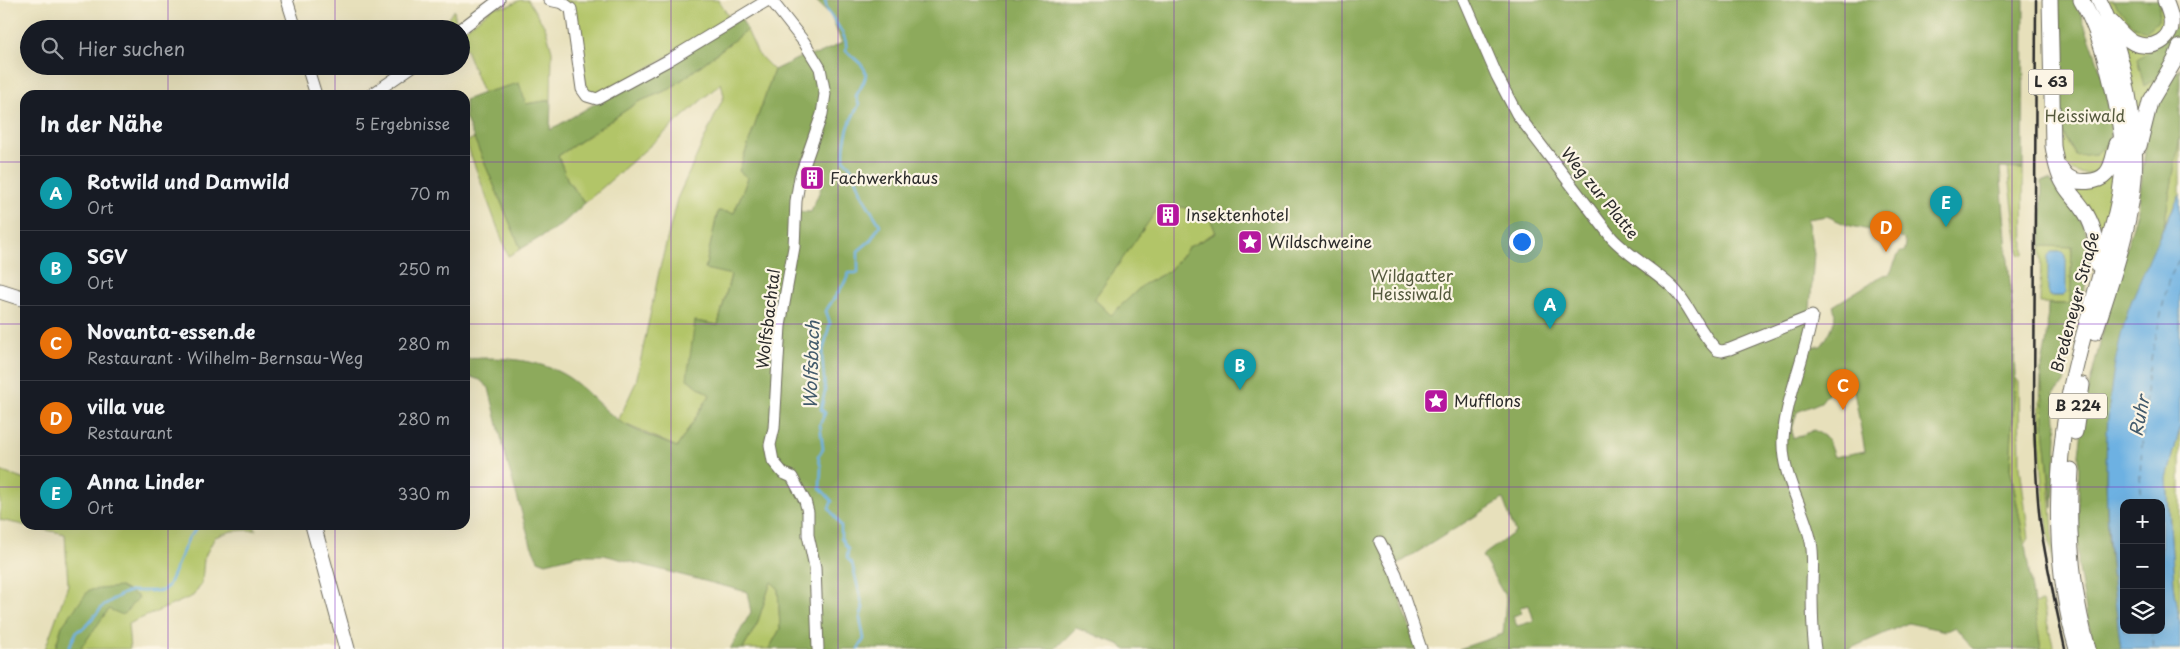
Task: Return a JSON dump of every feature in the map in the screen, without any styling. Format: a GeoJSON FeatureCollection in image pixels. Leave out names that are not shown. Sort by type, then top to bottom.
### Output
{"type":"FeatureCollection","features":[{"type":"Feature","properties":{"kind":"main road","name":"L 63"},"geometry":{"type":"LineString","coordinates":[[2050,0],[2053,146],[2056,163],[2064,183],[2084,210],[2093,228],[2098,248],[2097,286]]}},
{"type":"Feature","properties":{"kind":"main road","name":"Bredeneyer Straße"},"geometry":{"type":"LineString","coordinates":[[2078,649],[2066,595],[2061,548],[2059,494],[2068,403],[2119,201],[2123,162],[2116,99],[2108,66],[2081,0]]}},
{"type":"Feature","properties":{"kind":"main road","name":"Bredeneyer Straße"},"geometry":{"type":"LineString","coordinates":[[2088,649],[2076,593],[2071,546],[2069,496],[2072,450],[2088,356],[2123,236],[2133,189],[2135,167],[2130,104],[2121,64],[2107,18],[2099,0]]}},
{"type":"Feature","properties":{"kind":"main road"},"geometry":{"type":"LineString","coordinates":[[2107,18],[2132,42],[2145,46],[2154,45],[2164,40],[2171,27],[2171,16],[2165,0]]}},
{"type":"Feature","properties":{"kind":"main road"},"geometry":{"type":"LineString","coordinates":[[2174,0],[2180,23]]}},
{"type":"Feature","properties":{"kind":"main road"},"geometry":{"type":"LineString","coordinates":[[2135,167],[2144,118],[2150,102],[2175,60],[2180,46]]}},
{"type":"Feature","properties":{"kind":"main road"},"geometry":{"type":"LineString","coordinates":[[2056,163],[2068,178],[2081,182],[2106,174],[2112,162],[2120,131]]}},
{"type":"Feature","properties":{"kind":"main road"},"geometry":{"type":"LineString","coordinates":[[0,291],[20,297]]}},
{"type":"Feature","properties":{"kind":"main road"},"geometry":{"type":"LineString","coordinates":[[314,530],[348,649]]}},
{"type":"Feature","properties":{"kind":"street"},"geometry":{"type":"LineString","coordinates":[[287,0],[293,20]]}},
{"type":"Feature","properties":{"kind":"street"},"geometry":{"type":"LineString","coordinates":[[470,22],[499,0]]}},
{"type":"Feature","properties":{"kind":"street"},"geometry":{"type":"LineString","coordinates":[[549,0],[563,3],[571,9],[584,92],[589,97],[597,99],[669,60],[769,0]]}},
{"type":"Feature","properties":{"kind":"street","name":"Wolfsbachtal"},"geometry":{"type":"LineString","coordinates":[[769,0],[804,42],[820,68],[825,94],[822,114],[800,177],[796,201],[794,247],[780,326],[774,428],[770,445],[773,461],[783,473],[792,477],[805,501],[808,512],[808,535],[815,567],[818,649]]}},
{"type":"Feature","properties":{"kind":"street","name":"Weg zur Platte"},"geometry":{"type":"LineString","coordinates":[[1464,0],[1497,76],[1517,114],[1612,238],[1623,250],[1672,287],[1688,305],[1716,350],[1730,349],[1812,316],[1785,424],[1783,441],[1787,471],[1812,543],[1815,649]]}},
{"type":"Feature","properties":{"kind":"street"},"geometry":{"type":"LineString","coordinates":[[310,75],[314,90]]}},
{"type":"Feature","properties":{"kind":"street"},"geometry":{"type":"LineString","coordinates":[[378,90],[400,75]]}},
{"type":"Feature","properties":{"kind":"street"},"geometry":{"type":"LineString","coordinates":[[1380,542],[1396,574],[1421,649]]}},
{"type":"Feature","properties":{"kind":"green space"},"geometry":{"type":"Polygon","coordinates":[[[520,0],[528,0],[546,29],[552,51],[551,100],[525,104],[518,84],[483,93],[470,60],[470,25],[494,7],[508,6],[520,0]]]}},
{"type":"Feature","properties":{"kind":"green space"},"geometry":{"type":"Polygon","coordinates":[[[558,0],[718,0],[731,20],[600,96],[586,90],[574,12],[558,0]]]}},
{"type":"Feature","properties":{"kind":"green space","name":"Wildgatter Heissiwald"},"geometry":{"type":"Polygon","coordinates":[[[815,0],[2024,0],[2023,169],[2000,168],[2013,318],[2015,377],[2010,468],[2025,545],[2041,649],[1974,649],[1955,627],[1946,631],[1908,623],[1849,649],[1459,649],[1503,634],[1506,598],[1482,556],[1515,532],[1503,499],[1390,569],[1417,649],[1124,649],[1121,645],[1076,628],[1055,649],[769,649],[780,629],[778,588],[771,582],[757,624],[743,649],[730,649],[751,612],[747,592],[604,555],[578,555],[546,563],[538,560],[531,545],[506,458],[489,388],[480,380],[470,377],[470,359],[508,359],[551,368],[575,382],[624,424],[677,447],[710,395],[687,379],[695,321],[718,325],[731,275],[705,269],[718,211],[734,213],[748,178],[739,171],[774,70],[801,57],[818,54],[842,43],[830,14],[815,0]],[[803,158],[793,211],[811,212],[826,176],[822,174],[824,168],[803,158]],[[1162,203],[1094,299],[1111,315],[1143,285],[1169,271],[1189,247],[1216,233],[1209,216],[1196,218],[1191,209],[1162,203]],[[1827,216],[1807,219],[1814,253],[1810,310],[1820,314],[1810,347],[1821,346],[1827,337],[1835,316],[1833,306],[1883,275],[1890,274],[1899,253],[1905,251],[1906,244],[1904,239],[1899,237],[1847,225],[1827,216]],[[1844,381],[1835,384],[1821,402],[1797,412],[1792,430],[1793,439],[1814,430],[1827,438],[1834,457],[1865,451],[1854,391],[1844,381]],[[1529,605],[1520,607],[1522,613],[1513,616],[1517,626],[1534,621],[1529,605]]]}},
{"type":"Feature","properties":{"kind":"green space","name":"Heissiwald"},"geometry":{"type":"Polygon","coordinates":[[[2058,0],[2075,0],[2095,54],[2105,88],[2111,141],[2096,154],[2076,156],[2060,127],[2058,0]]]}},
{"type":"Feature","properties":{"kind":"green space"},"geometry":{"type":"Polygon","coordinates":[[[2108,0],[2112,0],[2118,7],[2160,0],[2166,24],[2160,34],[2149,40],[2141,37],[2134,34],[2124,25],[2108,0]]]}},
{"type":"Feature","properties":{"kind":"green space"},"geometry":{"type":"Polygon","coordinates":[[[2112,0],[2160,0],[2158,21],[2147,31],[2134,27],[2112,0]]]}},
{"type":"Feature","properties":{"kind":"green space"},"geometry":{"type":"Polygon","coordinates":[[[454,10],[456,20],[447,20],[454,10]]]}},
{"type":"Feature","properties":{"kind":"green space"},"geometry":{"type":"Polygon","coordinates":[[[741,18],[747,30],[670,89],[638,102],[558,156],[568,181],[585,203],[561,225],[521,249],[470,129],[470,98],[519,83],[526,104],[551,100],[550,130],[741,18]]]}},
{"type":"Feature","properties":{"kind":"green space"},"geometry":{"type":"Polygon","coordinates":[[[2178,23],[2177,44],[2164,73],[2144,86],[2137,59],[2152,49],[2178,23]]]}},
{"type":"Feature","properties":{"kind":"green space"},"geometry":{"type":"Polygon","coordinates":[[[747,30],[758,54],[774,70],[739,171],[748,178],[734,213],[718,211],[705,269],[731,274],[718,325],[695,321],[710,395],[677,447],[618,421],[636,382],[659,272],[677,199],[724,96],[721,83],[585,203],[568,181],[558,156],[638,102],[670,89],[747,30]]]}},
{"type":"Feature","properties":{"kind":"green space"},"geometry":{"type":"Polygon","coordinates":[[[2117,31],[2152,49],[2144,85],[2164,73],[2137,130],[2117,31]]]}},
{"type":"Feature","properties":{"kind":"green space"},"geometry":{"type":"Polygon","coordinates":[[[2180,67],[2180,137],[2164,225],[2126,316],[2116,359],[2108,418],[2106,478],[2108,537],[2121,649],[2095,649],[2078,563],[2079,454],[2086,399],[2109,307],[2138,209],[2148,127],[2158,102],[2180,67]]]}},
{"type":"Feature","properties":{"kind":"green space"},"geometry":{"type":"Polygon","coordinates":[[[2060,127],[2076,156],[2111,141],[2106,159],[2099,169],[2090,174],[2085,174],[2074,171],[2066,165],[2060,153],[2060,127]]]}},
{"type":"Feature","properties":{"kind":"green space"},"geometry":{"type":"Polygon","coordinates":[[[2180,137],[2180,195],[2164,225],[2180,137]]]}},
{"type":"Feature","properties":{"kind":"green space"},"geometry":{"type":"Polygon","coordinates":[[[474,138],[521,249],[508,256],[470,153],[470,140],[474,138]]]}},
{"type":"Feature","properties":{"kind":"green space"},"geometry":{"type":"Polygon","coordinates":[[[2117,165],[2112,208],[2103,247],[2070,182],[2117,165]]]}},
{"type":"Feature","properties":{"kind":"green space"},"geometry":{"type":"Polygon","coordinates":[[[2008,168],[2023,169],[2024,255],[2019,254],[2008,168]]]}},
{"type":"Feature","properties":{"kind":"green space"},"geometry":{"type":"Polygon","coordinates":[[[2050,180],[2081,220],[2087,235],[2089,249],[2087,277],[2067,349],[2065,383],[2054,393],[2057,437],[2053,508],[2045,438],[2041,370],[2047,338],[2048,304],[2070,304],[2072,247],[2041,246],[2042,181],[2050,180]]]}},
{"type":"Feature","properties":{"kind":"green space"},"geometry":{"type":"Polygon","coordinates":[[[1162,202],[1191,209],[1209,216],[1216,232],[1189,247],[1169,271],[1143,285],[1111,315],[1094,299],[1162,202]]]}},
{"type":"Feature","properties":{"kind":"green space"},"geometry":{"type":"Polygon","coordinates":[[[2041,246],[2072,246],[2070,304],[2040,303],[2041,246]],[[2066,257],[2050,296],[2063,296],[2066,257]]]}},
{"type":"Feature","properties":{"kind":"green space"},"geometry":{"type":"Polygon","coordinates":[[[2041,370],[2056,588],[2045,507],[2039,435],[2041,370]]]}},
{"type":"Feature","properties":{"kind":"green space"},"geometry":{"type":"Polygon","coordinates":[[[2015,377],[2019,382],[2020,466],[2029,538],[2025,545],[2010,468],[2015,377]]]}},
{"type":"Feature","properties":{"kind":"green space"},"geometry":{"type":"Polygon","coordinates":[[[2180,428],[2180,625],[2174,584],[2167,479],[2180,428]]]}},
{"type":"Feature","properties":{"kind":"green space"},"geometry":{"type":"Polygon","coordinates":[[[0,471],[20,478],[20,524],[0,520],[0,471]]]}},
{"type":"Feature","properties":{"kind":"green space"},"geometry":{"type":"Polygon","coordinates":[[[46,530],[256,530],[232,531],[215,537],[204,558],[202,583],[193,596],[128,624],[130,649],[80,649],[109,608],[139,598],[120,587],[62,626],[55,649],[45,649],[68,585],[65,534],[46,530]]]}},
{"type":"Feature","properties":{"kind":"green space"},"geometry":{"type":"Polygon","coordinates":[[[771,581],[778,588],[780,629],[769,649],[743,649],[757,624],[771,581]]]}},
{"type":"Feature","properties":{"kind":"green space"},"geometry":{"type":"Polygon","coordinates":[[[120,587],[139,597],[123,615],[109,609],[80,649],[55,649],[62,626],[89,590],[120,587]]]}},
{"type":"Feature","properties":{"kind":"green space"},"geometry":{"type":"Polygon","coordinates":[[[2042,602],[2054,649],[2041,649],[2034,604],[2042,602]]]}},
{"type":"Feature","properties":{"kind":"water","name":"Ruhr"},"geometry":{"type":"Polygon","coordinates":[[[2180,195],[2180,428],[2167,479],[2174,584],[2180,625],[2180,649],[2121,649],[2111,566],[2106,482],[2110,399],[2116,358],[2126,317],[2154,248],[2180,195]]]}},
{"type":"Feature","properties":{"kind":"water"},"geometry":{"type":"Polygon","coordinates":[[[2051,252],[2063,252],[2066,257],[2066,293],[2063,296],[2050,296],[2048,291],[2048,256],[2051,252]]]}},
{"type":"Feature","properties":{"kind":"waterway","name":"Wolfsbach"},"geometry":{"type":"LineString","coordinates":[[825,0],[827,10],[841,30],[846,51],[859,62],[866,75],[856,96],[859,105],[852,118],[846,138],[844,160],[853,172],[864,198],[880,225],[870,241],[858,251],[858,273],[849,273],[826,311],[830,323],[822,355],[825,391],[821,409],[825,413],[820,424],[823,449],[818,457],[821,467],[820,488],[832,501],[829,508],[841,526],[841,538],[848,549],[847,558],[852,563],[863,608],[860,618],[864,639],[858,649]]}},
{"type":"Feature","properties":{"kind":"waterway"},"geometry":{"type":"LineString","coordinates":[[68,649],[77,631],[84,628],[104,605],[131,591],[162,591],[168,586],[189,537],[195,530]]}},
{"type":"Feature","properties":{"kind":"ferry route"},"geometry":{"type":"LineString","coordinates":[[2142,499],[2140,475],[2147,378],[2168,282],[2180,257]]}},
{"type":"Feature","properties":{"kind":"ferry route"},"geometry":{"type":"LineString","coordinates":[[2152,634],[2154,649]]}},
{"type":"Feature","properties":{"kind":"railway"},"geometry":{"type":"LineString","coordinates":[[2036,0],[2035,457],[2042,537],[2065,649]]}},
{"type":"Feature","properties":{"kind":"place","name":"Fachwerkhaus"},"geometry":{"type":"Point","coordinates":[812,178]}},
{"type":"Feature","properties":{"kind":"place","name":"Insektenhotel"},"geometry":{"type":"Point","coordinates":[1168,215]}},
{"type":"Feature","properties":{"kind":"place","name":"Anna Linder"},"geometry":{"type":"Point","coordinates":[1946,227]}},
{"type":"Feature","properties":{"kind":"place","name":"Wildschweine"},"geometry":{"type":"Point","coordinates":[1250,242]}},
{"type":"Feature","properties":{"kind":"place","name":"villa vue"},"geometry":{"type":"Point","coordinates":[1886,252]}},
{"type":"Feature","properties":{"kind":"place","name":"Rotwild und Damwild"},"geometry":{"type":"Point","coordinates":[1550,329]}},
{"type":"Feature","properties":{"kind":"place","name":"SGV"},"geometry":{"type":"Point","coordinates":[1240,390]}},
{"type":"Feature","properties":{"kind":"place","name":"Mufflons"},"geometry":{"type":"Point","coordinates":[1436,401]}},
{"type":"Feature","properties":{"kind":"place","name":"Novanta-essen.de"},"geometry":{"type":"Point","coordinates":[1843,410]}}]}
